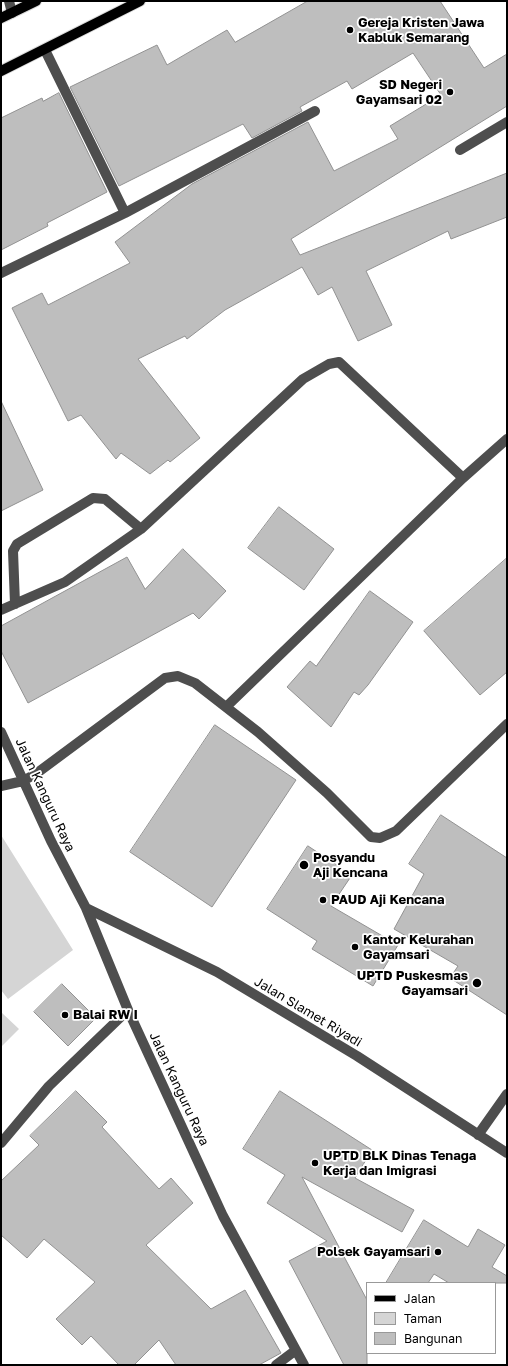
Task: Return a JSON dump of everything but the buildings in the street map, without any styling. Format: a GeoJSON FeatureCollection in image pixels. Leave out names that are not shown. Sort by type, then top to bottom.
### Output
{"type":"FeatureCollection","features":[{"type":"Feature","properties":{"kind":"main road"},"geometry":{"type":"LineString","coordinates":[[1,18],[36,1]]}},
{"type":"Feature","properties":{"kind":"main road"},"geometry":{"type":"LineString","coordinates":[[1,71],[140,1]]}},
{"type":"Feature","properties":{"kind":"street"},"geometry":{"type":"LineString","coordinates":[[9,1],[12,13]]}},
{"type":"Feature","properties":{"kind":"street"},"geometry":{"type":"LineString","coordinates":[[45,50],[125,213]]}},
{"type":"Feature","properties":{"kind":"street"},"geometry":{"type":"LineString","coordinates":[[1,273],[125,213],[315,111]]}},
{"type":"Feature","properties":{"kind":"street"},"geometry":{"type":"LineString","coordinates":[[460,150],[507,122]]}},
{"type":"Feature","properties":{"kind":"street"},"geometry":{"type":"LineString","coordinates":[[1,610],[65,582],[141,529],[303,379],[329,364],[339,362],[463,478]]}},
{"type":"Feature","properties":{"kind":"street"},"geometry":{"type":"LineString","coordinates":[[226,707],[463,478],[507,439]]}},
{"type":"Feature","properties":{"kind":"street"},"geometry":{"type":"LineString","coordinates":[[15,604],[14,552],[17,544],[93,498],[105,498],[141,529]]}},
{"type":"Feature","properties":{"kind":"street"},"geometry":{"type":"LineString","coordinates":[[1,786],[23,781],[37,773],[166,678],[178,676],[195,683],[258,732],[327,793],[371,837],[380,838],[396,831],[507,724]]}},
{"type":"Feature","properties":{"kind":"street","name":"Jalan Kanguru Raya"},"geometry":{"type":"LineString","coordinates":[[1,732],[51,841],[86,908],[128,1010],[223,1216],[304,1365]]}},
{"type":"Feature","properties":{"kind":"street","name":"Jalan Slamet Riyadi"},"geometry":{"type":"LineString","coordinates":[[86,908],[217,972],[357,1056],[507,1153]]}},
{"type":"Feature","properties":{"kind":"street"},"geometry":{"type":"LineString","coordinates":[[1,1143],[49,1086],[128,1010]]}},
{"type":"Feature","properties":{"kind":"street"},"geometry":{"type":"LineString","coordinates":[[478,1135],[507,1094]]}},
{"type":"Feature","properties":{"kind":"street"},"geometry":{"type":"LineString","coordinates":[[276,1365],[296,1350]]}},
{"type":"Feature","properties":{"kind":"green space"},"geometry":{"type":"Polygon","coordinates":[[[1,835],[73,950],[8,999],[1,990],[1,835]]]}},
{"type":"Feature","properties":{"kind":"green space"},"geometry":{"type":"Polygon","coordinates":[[[1,1012],[19,1029],[1,1047],[1,1012]]]}},
{"type":"Feature","properties":{"kind":"place","name":"Gereja Kristen Jawa Kabluk Semarang"},"geometry":{"type":"Point","coordinates":[350,30]}},
{"type":"Feature","properties":{"kind":"place","name":"SD Negeri Gayamsari 02"},"geometry":{"type":"Point","coordinates":[450,92]}},
{"type":"Feature","properties":{"kind":"place","name":"Posyandu Aji Kencana"},"geometry":{"type":"Point","coordinates":[304,865]}},
{"type":"Feature","properties":{"kind":"place","name":"PAUD Aji Kencana"},"geometry":{"type":"Point","coordinates":[323,900]}},
{"type":"Feature","properties":{"kind":"place","name":"Kantor Kelurahan Gayamsari"},"geometry":{"type":"Point","coordinates":[355,947]}},
{"type":"Feature","properties":{"kind":"place","name":"UPTD Puskesmas Gayamsari"},"geometry":{"type":"Point","coordinates":[477,983]}},
{"type":"Feature","properties":{"kind":"place","name":"Balai RW I"},"geometry":{"type":"Point","coordinates":[65,1015]}},
{"type":"Feature","properties":{"kind":"place","name":"UPTD BLK Dinas Tenaga Kerja dan Imigrasi"},"geometry":{"type":"Point","coordinates":[315,1163]}},
{"type":"Feature","properties":{"kind":"place","name":"Polsek Gayamsari"},"geometry":{"type":"Point","coordinates":[438,1252]}}]}
